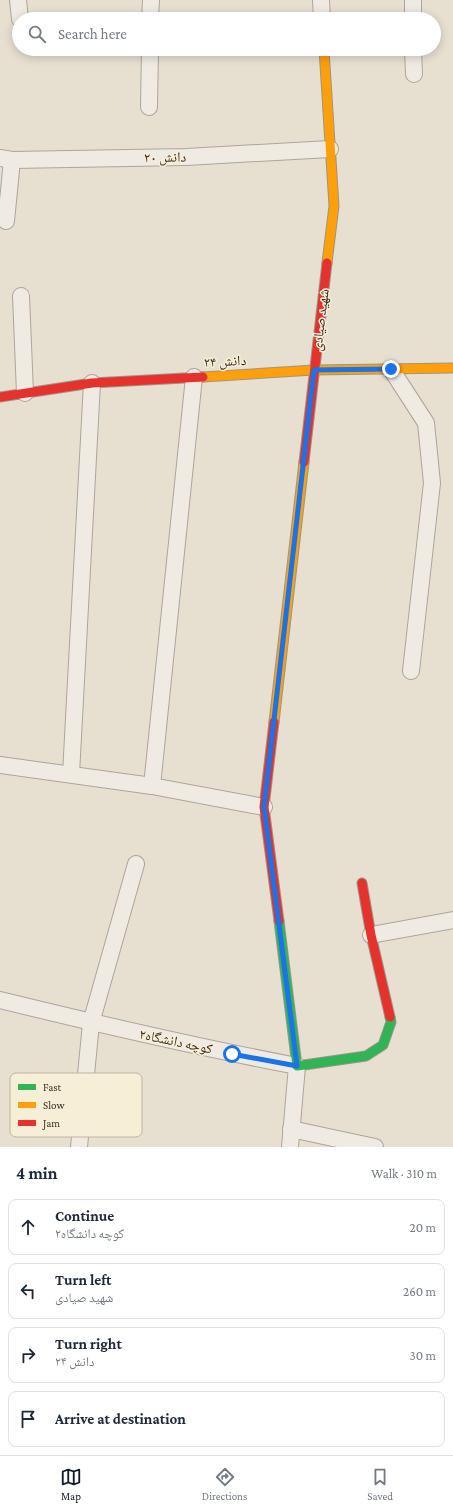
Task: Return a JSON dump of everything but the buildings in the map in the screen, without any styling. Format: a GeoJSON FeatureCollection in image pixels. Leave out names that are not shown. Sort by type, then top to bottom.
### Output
{"type":"FeatureCollection","features":[{"type":"Feature","properties":{"kind":"street"},"geometry":{"type":"LineString","coordinates":[[18,0],[19,12]]}},
{"type":"Feature","properties":{"kind":"street"},"geometry":{"type":"LineString","coordinates":[[150,12],[151,0]]}},
{"type":"Feature","properties":{"kind":"street"},"geometry":{"type":"LineString","coordinates":[[321,0],[322,12]]}},
{"type":"Feature","properties":{"kind":"street"},"geometry":{"type":"LineString","coordinates":[[413,0],[413,12]]}},
{"type":"Feature","properties":{"kind":"street"},"geometry":{"type":"LineString","coordinates":[[149,107],[150,56]]}},
{"type":"Feature","properties":{"kind":"street","name":"شهید صیادی"},"geometry":{"type":"LineString","coordinates":[[297,1066],[264,807],[334,206],[324,56]]}},
{"type":"Feature","properties":{"kind":"street"},"geometry":{"type":"LineString","coordinates":[[413,56],[414,74]]}},
{"type":"Feature","properties":{"kind":"street","name":"دانش ۲۰"},"geometry":{"type":"LineString","coordinates":[[6,159],[186,157],[330,149]]}},
{"type":"Feature","properties":{"kind":"street"},"geometry":{"type":"LineString","coordinates":[[6,159],[6,221]]}},
{"type":"Feature","properties":{"kind":"street"},"geometry":{"type":"LineString","coordinates":[[21,296],[25,393]]}},
{"type":"Feature","properties":{"kind":"street","name":"دانش ۲۴"},"geometry":{"type":"LineString","coordinates":[[0,397],[92,383],[314,370],[453,368]]}},
{"type":"Feature","properties":{"kind":"street"},"geometry":{"type":"LineString","coordinates":[[391,369],[426,423],[432,483],[410,672]]}},
{"type":"Feature","properties":{"kind":"street"},"geometry":{"type":"LineString","coordinates":[[152,786],[194,377]]}},
{"type":"Feature","properties":{"kind":"street"},"geometry":{"type":"LineString","coordinates":[[71,774],[92,383]]}},
{"type":"Feature","properties":{"kind":"street"},"geometry":{"type":"LineString","coordinates":[[0,765],[152,786],[264,807]]}},
{"type":"Feature","properties":{"kind":"street"},"geometry":{"type":"LineString","coordinates":[[86,1073],[91,1023],[136,864]]}},
{"type":"Feature","properties":{"kind":"street"},"geometry":{"type":"LineString","coordinates":[[290,1147],[297,1066],[366,1056],[383,1045],[391,1022],[371,935],[362,883]]}},
{"type":"Feature","properties":{"kind":"street"},"geometry":{"type":"LineString","coordinates":[[371,935],[453,920]]}},
{"type":"Feature","properties":{"kind":"street","name":"کوچه دانشگاه۲"},"geometry":{"type":"LineString","coordinates":[[0,1000],[91,1023],[232,1054],[297,1066]]}},
{"type":"Feature","properties":{"kind":"street"},"geometry":{"type":"LineString","coordinates":[[291,1129],[375,1147]]}},
{"type":"Feature","properties":{"kind":"street"},"geometry":{"type":"LineString","coordinates":[[79,1147],[80,1137]]}},
{"type":"Feature","properties":{"kind":"traffic: fast"},"geometry":{"type":"LineString","coordinates":[[279,921],[297,1066],[366,1056],[383,1045],[391,1022],[390,1017]]}},
{"type":"Feature","properties":{"kind":"traffic: slow"},"geometry":{"type":"LineString","coordinates":[[324,56],[334,206],[327,263]]}},
{"type":"Feature","properties":{"kind":"traffic: slow"},"geometry":{"type":"LineString","coordinates":[[203,377],[314,370],[453,368]]}},
{"type":"Feature","properties":{"kind":"traffic: slow"},"geometry":{"type":"LineString","coordinates":[[274,722],[304,462]]}},
{"type":"Feature","properties":{"kind":"traffic: jam"},"geometry":{"type":"LineString","coordinates":[[304,462],[327,263]]}},
{"type":"Feature","properties":{"kind":"traffic: jam"},"geometry":{"type":"LineString","coordinates":[[0,397],[92,383],[203,377]]}},
{"type":"Feature","properties":{"kind":"traffic: jam"},"geometry":{"type":"LineString","coordinates":[[274,722],[264,807],[279,921]]}},
{"type":"Feature","properties":{"kind":"traffic: jam"},"geometry":{"type":"LineString","coordinates":[[362,883],[371,935],[390,1017]]}},
{"type":"Feature","properties":{"kind":"route"},"geometry":{"type":"LineString","coordinates":[[232,1054],[297,1066],[264,807],[314,370],[391,369]]}}]}
